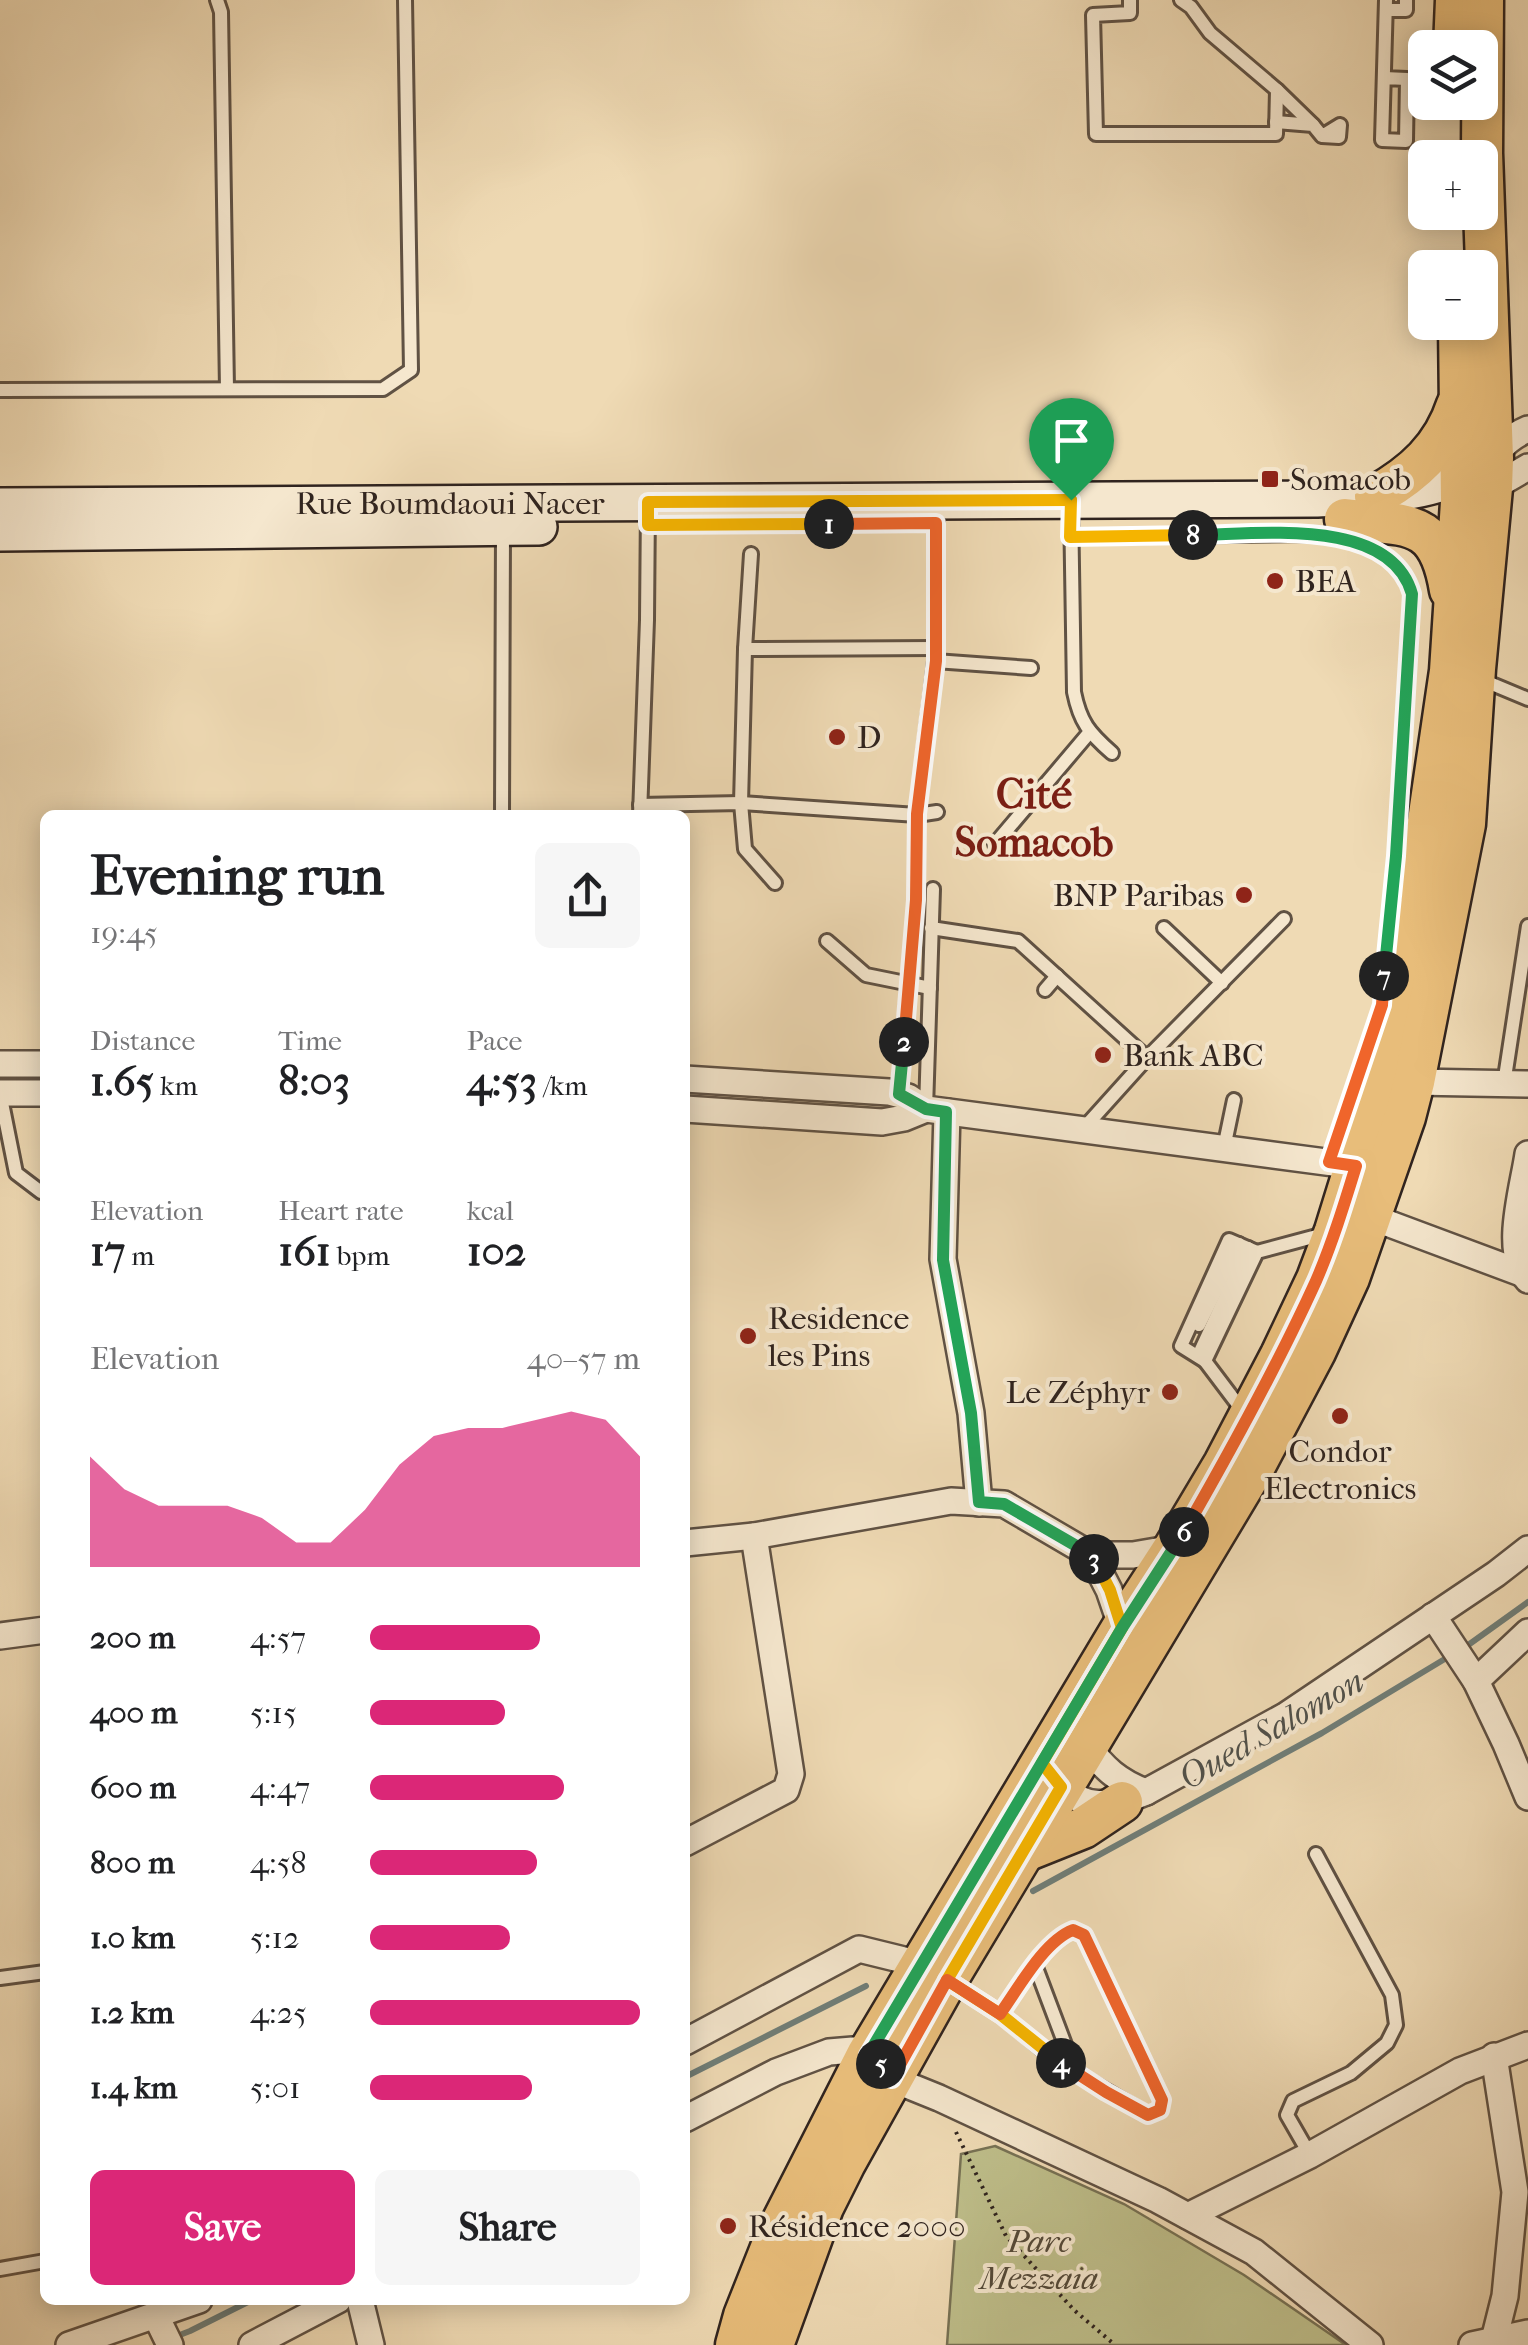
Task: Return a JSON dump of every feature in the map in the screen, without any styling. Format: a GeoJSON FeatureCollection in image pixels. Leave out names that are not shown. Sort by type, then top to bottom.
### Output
{"type":"FeatureCollection","features":[{"type":"Feature","properties":{"kind":"main road"},"geometry":{"type":"LineString","coordinates":[[1455,30],[1456,0]]}},
{"type":"Feature","properties":{"kind":"main road"},"geometry":{"type":"LineString","coordinates":[[934,1972],[1023,1852],[1052,1775],[1122,1628],[1224,1464],[1317,1279],[1353,1224],[1414,1082],[1465,824],[1475,677],[1487,478],[1483,0]]}},
{"type":"Feature","properties":{"kind":"main road"},"geometry":{"type":"LineString","coordinates":[[736,2345],[779,2228],[1052,1775],[1087,1745],[1252,1471],[1350,1278],[1353,1224],[1343,1164],[1403,1002],[1421,902],[1454,612],[1487,478],[1460,396],[1458,340]]}},
{"type":"Feature","properties":{"kind":"main road"},"geometry":{"type":"LineString","coordinates":[[1360,507],[1426,459],[1444,436],[1460,396]]}},
{"type":"Feature","properties":{"kind":"main road"},"geometry":{"type":"LineString","coordinates":[[1360,507],[1412,526],[1433,542],[1445,562],[1454,612]]}},
{"type":"Feature","properties":{"kind":"main road"},"geometry":{"type":"LineString","coordinates":[[1023,1852],[1083,1828],[1134,1797]]}},
{"type":"Feature","properties":{"kind":"main road"},"geometry":{"type":"LineString","coordinates":[[774,2345],[823,2208],[845,2162],[871,2072]]}},
{"type":"Feature","properties":{"kind":"street"},"geometry":{"type":"LineString","coordinates":[[1487,478],[1503,444],[1528,429]]}},
{"type":"Feature","properties":{"kind":"street","name":"Rue Boumdaoui Nacer"},"geometry":{"type":"LineString","coordinates":[[0,506],[937,512],[1070,520],[1360,507],[1398,516],[1487,478]]}},
{"type":"Feature","properties":{"kind":"street","name":"Rue Boumdaoui Nacer"},"geometry":{"type":"LineString","coordinates":[[0,533],[503,527],[648,513]]}},
{"type":"Feature","properties":{"kind":"street"},"geometry":{"type":"LineString","coordinates":[[0,1064],[40,1064]]}},
{"type":"Feature","properties":{"kind":"street"},"geometry":{"type":"LineString","coordinates":[[690,1080],[899,1094],[936,1110],[1343,1164]]}},
{"type":"Feature","properties":{"kind":"street"},"geometry":{"type":"LineString","coordinates":[[1414,1082],[1516,1084]]}},
{"type":"Feature","properties":{"kind":"street"},"geometry":{"type":"LineString","coordinates":[[0,1093],[40,1094]]}},
{"type":"Feature","properties":{"kind":"street"},"geometry":{"type":"LineString","coordinates":[[690,1109],[882,1122],[936,1110]]}},
{"type":"Feature","properties":{"kind":"street"},"geometry":{"type":"LineString","coordinates":[[936,1110],[943,1260],[971,1413],[979,1502]]}},
{"type":"Feature","properties":{"kind":"street"},"geometry":{"type":"LineString","coordinates":[[1525,1276],[1514,1244],[1528,1154]]}},
{"type":"Feature","properties":{"kind":"street"},"geometry":{"type":"LineString","coordinates":[[1353,1224],[1525,1276]]}},
{"type":"Feature","properties":{"kind":"street"},"geometry":{"type":"LineString","coordinates":[[690,1543],[950,1501],[1004,1504],[1092,1555],[1133,1555],[1174,1548]]}},
{"type":"Feature","properties":{"kind":"street"},"geometry":{"type":"LineString","coordinates":[[690,1840],[786,1790],[791,1774],[754,1536]]}},
{"type":"Feature","properties":{"kind":"street"},"geometry":{"type":"LineString","coordinates":[[1052,1775],[1082,1800],[1108,1805],[1134,1797],[1285,1716],[1436,1621],[1528,1548]]}},
{"type":"Feature","properties":{"kind":"street"},"geometry":{"type":"LineString","coordinates":[[1092,1555],[1110,1590],[1122,1628]]}},
{"type":"Feature","properties":{"kind":"street"},"geometry":{"type":"LineString","coordinates":[[1436,1621],[1474,1677],[1528,1797]]}},
{"type":"Feature","properties":{"kind":"street"},"geometry":{"type":"LineString","coordinates":[[0,1636],[40,1631]]}},
{"type":"Feature","properties":{"kind":"street"},"geometry":{"type":"LineString","coordinates":[[1474,1677],[1528,1632]]}},
{"type":"Feature","properties":{"kind":"street"},"geometry":{"type":"LineString","coordinates":[[1087,1745],[1111,1775],[1128,1785],[1134,1797]]}},
{"type":"Feature","properties":{"kind":"street"},"geometry":{"type":"LineString","coordinates":[[690,2039],[859,1949],[934,1972]]}},
{"type":"Feature","properties":{"kind":"street"},"geometry":{"type":"LineString","coordinates":[[1188,2216],[1310,2155],[1460,2070],[1528,2045]]}},
{"type":"Feature","properties":{"kind":"street"},"geometry":{"type":"LineString","coordinates":[[690,2116],[776,2072],[840,2050],[871,2072],[940,2098],[1188,2216],[1254,2252],[1370,2345]]}},
{"type":"Feature","properties":{"kind":"street"},"geometry":{"type":"LineString","coordinates":[[1488,2343],[1505,2296],[1514,2192],[1494,2056]]}},
{"type":"Feature","properties":{"kind":"street"},"geometry":{"type":"LineString","coordinates":[[69,2345],[159,2321],[189,2305]]}},
{"type":"Feature","properties":{"kind":"street"},"geometry":{"type":"LineString","coordinates":[[252,2345],[328,2305]]}},
{"type":"Feature","properties":{"kind":"street"},"geometry":{"type":"LineString","coordinates":[[361,2305],[372,2345]]}},
{"type":"Feature","properties":{"kind":"street"},"geometry":{"type":"LineString","coordinates":[[1488,2343],[1528,2333]]}},
{"type":"Feature","properties":{"kind":"lane"},"geometry":{"type":"LineString","coordinates":[[217,0],[222,12],[227,389]]}},
{"type":"Feature","properties":{"kind":"lane"},"geometry":{"type":"LineString","coordinates":[[0,390],[383,389],[411,370],[405,0]]}},
{"type":"Feature","properties":{"kind":"lane"},"geometry":{"type":"LineString","coordinates":[[1130,0],[1130,14],[1113,7],[1093,16],[1096,134],[1276,134],[1277,90]]}},
{"type":"Feature","properties":{"kind":"lane"},"geometry":{"type":"LineString","coordinates":[[1181,0],[1221,44],[1318,130],[1276,122]]}},
{"type":"Feature","properties":{"kind":"lane"},"geometry":{"type":"LineString","coordinates":[[1384,78],[1408,79],[1406,141],[1382,140],[1386,5],[1406,10],[1406,0]]}},
{"type":"Feature","properties":{"kind":"lane"},"geometry":{"type":"LineString","coordinates":[[899,1094],[916,900],[917,814],[936,655],[937,512]]}},
{"type":"Feature","properties":{"kind":"lane"},"geometry":{"type":"LineString","coordinates":[[648,513],[640,810],[741,803],[937,812]]}},
{"type":"Feature","properties":{"kind":"lane"},"geometry":{"type":"LineString","coordinates":[[1112,752],[1089,733],[1076,700],[1067,659],[1070,520],[1333,536],[1353,540],[1386,558],[1408,580],[1412,594],[1382,1005],[1343,1164]]}},
{"type":"Feature","properties":{"kind":"lane"},"geometry":{"type":"LineString","coordinates":[[502,810],[503,527]]}},
{"type":"Feature","properties":{"kind":"lane"},"geometry":{"type":"LineString","coordinates":[[751,554],[741,803],[744,849],[775,884]]}},
{"type":"Feature","properties":{"kind":"lane"},"geometry":{"type":"LineString","coordinates":[[745,649],[936,655],[1031,668]]}},
{"type":"Feature","properties":{"kind":"lane"},"geometry":{"type":"LineString","coordinates":[[1475,677],[1528,700]]}},
{"type":"Feature","properties":{"kind":"lane"},"geometry":{"type":"LineString","coordinates":[[1062,687],[1076,700]]}},
{"type":"Feature","properties":{"kind":"lane"},"geometry":{"type":"LineString","coordinates":[[994,844],[1089,733]]}},
{"type":"Feature","properties":{"kind":"lane"},"geometry":{"type":"LineString","coordinates":[[934,889],[930,988],[936,1110]]}},
{"type":"Feature","properties":{"kind":"lane"},"geometry":{"type":"LineString","coordinates":[[1082,1130],[1284,919]]}},
{"type":"Feature","properties":{"kind":"lane"},"geometry":{"type":"LineString","coordinates":[[1516,1084],[1528,926]]}},
{"type":"Feature","properties":{"kind":"lane"},"geometry":{"type":"LineString","coordinates":[[932,928],[1018,941],[1147,1058]]}},
{"type":"Feature","properties":{"kind":"lane"},"geometry":{"type":"LineString","coordinates":[[1164,928],[1222,983]]}},
{"type":"Feature","properties":{"kind":"lane"},"geometry":{"type":"LineString","coordinates":[[827,941],[866,975],[930,988]]}},
{"type":"Feature","properties":{"kind":"lane"},"geometry":{"type":"LineString","coordinates":[[1045,990],[1057,976]]}},
{"type":"Feature","properties":{"kind":"lane"},"geometry":{"type":"LineString","coordinates":[[0,1093],[16,1173],[40,1189]]}},
{"type":"Feature","properties":{"kind":"lane"},"geometry":{"type":"LineString","coordinates":[[1224,1148],[1234,1100]]}},
{"type":"Feature","properties":{"kind":"lane"},"geometry":{"type":"LineString","coordinates":[[1248,1248],[1353,1224]]}},
{"type":"Feature","properties":{"kind":"lane"},"geometry":{"type":"LineString","coordinates":[[1197,1355],[1248,1248]]}},
{"type":"Feature","properties":{"kind":"lane"},"geometry":{"type":"LineString","coordinates":[[1197,1355],[1248,1248]]}},
{"type":"Feature","properties":{"kind":"lane"},"geometry":{"type":"LineString","coordinates":[[1197,1355],[1247,1417]]}},
{"type":"Feature","properties":{"kind":"lane"},"geometry":{"type":"LineString","coordinates":[[1310,2155],[1287,2115],[1293,2101],[1352,2073],[1387,2043],[1396,2026],[1392,1995],[1316,1854]]}},
{"type":"Feature","properties":{"kind":"lane"},"geometry":{"type":"LineString","coordinates":[[934,1972],[1000,2014],[1076,2073],[1148,2115],[1160,2110],[1162,2100],[1084,1935],[1073,1930],[1060,1935],[1000,2014]]}},
{"type":"Feature","properties":{"kind":"lane"},"geometry":{"type":"LineString","coordinates":[[1035,1965],[1076,2073]]}},
{"type":"Feature","properties":{"kind":"lane"},"geometry":{"type":"LineString","coordinates":[[0,1978],[40,1973]]}},
{"type":"Feature","properties":{"kind":"lane"},"geometry":{"type":"LineString","coordinates":[[0,2269],[40,2261]]}},
{"type":"Feature","properties":{"kind":"path"},"geometry":{"type":"LineString","coordinates":[[940,2098],[1006,2236],[1074,2310],[1116,2345]]}},
{"type":"Feature","properties":{"kind":"green space","name":"Parc Mezzaia"},"geometry":{"type":"Polygon","coordinates":[[[995,2146],[1124,2204],[1244,2275],[1346,2345],[947,2345],[961,2154],[995,2146]]]}},
{"type":"Feature","properties":{"kind":"waterway","name":"Oued Salomon"},"geometry":{"type":"LineString","coordinates":[[1464,1648],[1528,1602]]}},
{"type":"Feature","properties":{"kind":"waterway","name":"Oued Salomon"},"geometry":{"type":"LineString","coordinates":[[1033,1891],[1322,1733],[1453,1654]]}},
{"type":"Feature","properties":{"kind":"waterway","name":"Oued Salomon"},"geometry":{"type":"LineString","coordinates":[[690,2074],[866,1986]]}},
{"type":"Feature","properties":{"kind":"waterway","name":"Oued Salomon"},"geometry":{"type":"LineString","coordinates":[[172,2338],[242,2305]]}},
{"type":"Feature","properties":{"kind":"place","name":"Somacob"},"geometry":{"type":"Point","coordinates":[1270,479]}},
{"type":"Feature","properties":{"kind":"place","name":"BEA"},"geometry":{"type":"Point","coordinates":[1275,581]}},
{"type":"Feature","properties":{"kind":"place","name":"D"},"geometry":{"type":"Point","coordinates":[837,737]}},
{"type":"Feature","properties":{"kind":"place","name":"BNP Paribas"},"geometry":{"type":"Point","coordinates":[1244,895]}},
{"type":"Feature","properties":{"kind":"place","name":"Bank ABC"},"geometry":{"type":"Point","coordinates":[1103,1055]}},
{"type":"Feature","properties":{"kind":"place","name":"Residence les Pins"},"geometry":{"type":"Point","coordinates":[748,1336]}},
{"type":"Feature","properties":{"kind":"place","name":"Le Zéphyr"},"geometry":{"type":"Point","coordinates":[1170,1392]}},
{"type":"Feature","properties":{"kind":"place","name":"Condor Electronics"},"geometry":{"type":"Point","coordinates":[1340,1416]}},
{"type":"Feature","properties":{"kind":"place","name":"Résidence 2000"},"geometry":{"type":"Point","coordinates":[728,2226]}},
{"type":"Feature","properties":{"kind":"district","name":"Cité Somacob"},"geometry":{"type":"Point","coordinates":[1034,817]}},
{"type":"Feature","properties":{"kind":"route"},"geometry":{"type":"LineString","coordinates":[[1071,500],[648,502],[648,525],[936,523],[936,661],[917,814],[916,900],[899,1094],[926,1109],[946,1112],[943,1260],[971,1413],[979,1502],[1004,1504],[1092,1555],[1110,1590],[1122,1628],[1042,1763],[1061,1787],[947,1980],[1000,2014],[1076,2073],[1148,2115],[1160,2110],[1162,2100],[1084,1935],[1073,1930],[1060,1935],[1000,2014],[947,1980],[892,2079],[868,2055],[1122,1628],[1224,1464],[1281,1355],[1335,1231],[1356,1166],[1329,1162],[1382,1005],[1396,856],[1412,594],[1400,568],[1353,540],[1312,534],[1070,537],[1071,500]]}}]}
